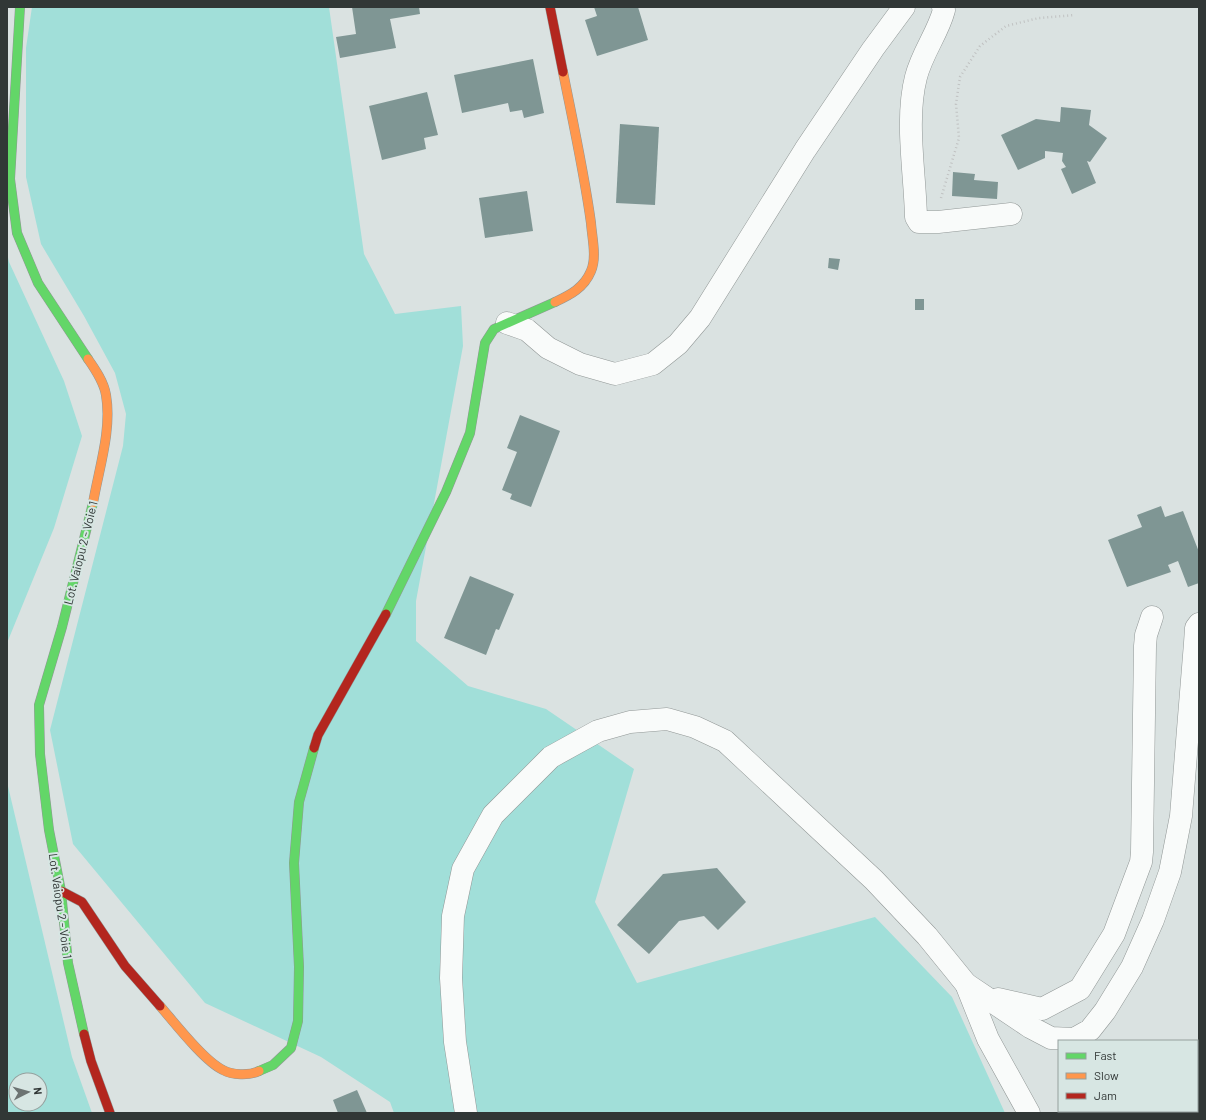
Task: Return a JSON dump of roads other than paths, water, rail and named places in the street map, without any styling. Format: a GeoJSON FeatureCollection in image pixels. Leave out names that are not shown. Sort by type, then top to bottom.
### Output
{"type":"FeatureCollection","features":[{"type":"Feature","properties":{"kind":"street","name":"Lot. Vaiopu 2 - Voie 1"},"geometry":{"type":"LineString","coordinates":[[20,7],[10,179],[17,233],[38,282],[96,370],[106,394],[108,424],[88,528],[62,627],[39,706],[41,762],[49,830],[61,891],[68,963],[79,1018],[98,1084],[110,1113]]}},
{"type":"Feature","properties":{"kind":"street"},"geometry":{"type":"LineString","coordinates":[[61,891],[82,902],[125,966],[199,1050],[222,1070],[236,1074],[255,1073],[273,1065],[291,1048],[298,1021],[299,967],[294,863],[298,809],[318,735],[381,623],[446,492],[470,433],[485,343],[494,329],[573,294],[587,279],[592,270],[594,250],[586,186],[550,7]]}},
{"type":"Feature","properties":{"kind":"street"},"geometry":{"type":"LineString","coordinates":[[507,323],[527,330],[548,348],[580,364],[615,374],[653,364],[678,344],[700,318],[805,150],[873,49],[904,7]]}},
{"type":"Feature","properties":{"kind":"street"},"geometry":{"type":"LineString","coordinates":[[943,7],[944,10],[941,23],[929,44],[916,77],[911,121],[916,217],[919,222],[934,222],[1010,214]]}},
{"type":"Feature","properties":{"kind":"street"},"geometry":{"type":"LineString","coordinates":[[985,996],[1042,1009],[1080,989],[1114,934],[1140,862],[1142,852],[1145,646],[1146,635],[1152,617]]}},
{"type":"Feature","properties":{"kind":"street"},"geometry":{"type":"LineString","coordinates":[[966,984],[1030,1027],[1050,1038],[1074,1039],[1090,1030],[1106,1011],[1132,967],[1153,920],[1170,872],[1181,816],[1196,628],[1199,624]]}},
{"type":"Feature","properties":{"kind":"street"},"geometry":{"type":"LineString","coordinates":[[1187,736],[1192,729],[1199,704]]}},
{"type":"Feature","properties":{"kind":"street"},"geometry":{"type":"LineString","coordinates":[[466,1113],[455,1042],[451,978],[453,916],[463,869],[493,815],[550,757],[598,731],[630,722],[667,719],[695,727],[725,741],[874,880],[927,936],[966,984],[988,1039],[1028,1113]]}}]}
